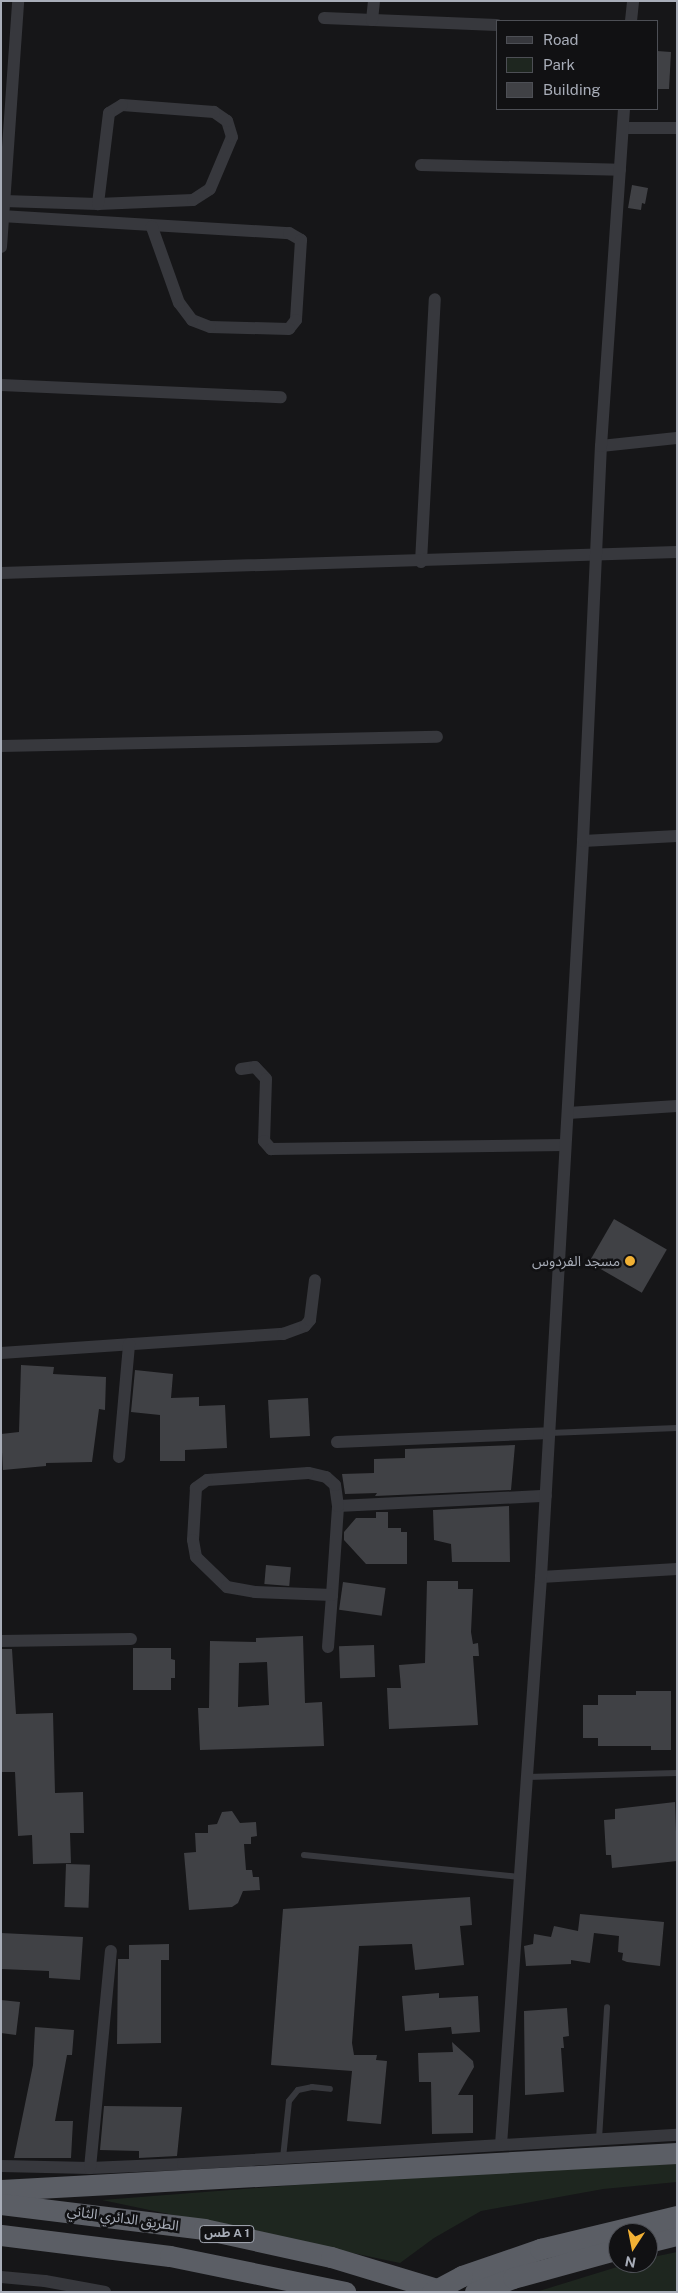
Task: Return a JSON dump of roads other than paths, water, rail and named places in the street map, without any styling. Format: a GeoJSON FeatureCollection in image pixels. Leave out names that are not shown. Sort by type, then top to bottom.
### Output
{"type":"FeatureCollection","features":[{"type":"Feature","properties":{"kind":"highway"},"geometry":{"type":"LineString","coordinates":[[1,2190],[677,2153]]}},
{"type":"Feature","properties":{"kind":"highway","name":"الطريق الدائري الثاني"},"geometry":{"type":"LineString","coordinates":[[1,2204],[140,2219],[213,2231],[331,2257],[447,2292]]}},
{"type":"Feature","properties":{"kind":"highway"},"geometry":{"type":"LineString","coordinates":[[469,2284],[540,2249],[677,2216]]}},
{"type":"Feature","properties":{"kind":"highway"},"geometry":{"type":"LineString","coordinates":[[1,2235],[179,2257],[345,2292]]}},
{"type":"Feature","properties":{"kind":"highway"},"geometry":{"type":"LineString","coordinates":[[658,2240],[677,2235]]}},
{"type":"Feature","properties":{"kind":"highway"},"geometry":{"type":"LineString","coordinates":[[432,2292],[469,2284],[513,2278],[608,2253]]}},
{"type":"Feature","properties":{"kind":"street"},"geometry":{"type":"LineString","coordinates":[[1,247],[5,132],[18,1]]}},
{"type":"Feature","properties":{"kind":"street"},"geometry":{"type":"LineString","coordinates":[[372,20],[374,1]]}},
{"type":"Feature","properties":{"kind":"street"},"geometry":{"type":"LineString","coordinates":[[631,20],[633,1]]}},
{"type":"Feature","properties":{"kind":"street"},"geometry":{"type":"LineString","coordinates":[[324,18],[496,25]]}},
{"type":"Feature","properties":{"kind":"street"},"geometry":{"type":"LineString","coordinates":[[4,201],[98,204],[193,200],[210,189],[232,136],[227,121],[214,112],[122,105],[109,113],[104,130],[98,204]]}},
{"type":"Feature","properties":{"kind":"street"},"geometry":{"type":"LineString","coordinates":[[500,2144],[546,1496],[583,842],[601,446],[624,110]]}},
{"type":"Feature","properties":{"kind":"street"},"geometry":{"type":"LineString","coordinates":[[623,128],[677,128]]}},
{"type":"Feature","properties":{"kind":"street"},"geometry":{"type":"LineString","coordinates":[[421,165],[620,170]]}},
{"type":"Feature","properties":{"kind":"street"},"geometry":{"type":"LineString","coordinates":[[2,216],[152,227],[289,233],[298,236],[301,240],[296,320],[289,328],[210,327],[192,320],[179,303],[152,227]]}},
{"type":"Feature","properties":{"kind":"street"},"geometry":{"type":"LineString","coordinates":[[421,562],[435,299]]}},
{"type":"Feature","properties":{"kind":"street"},"geometry":{"type":"LineString","coordinates":[[1,385],[281,397]]}},
{"type":"Feature","properties":{"kind":"street"},"geometry":{"type":"LineString","coordinates":[[601,446],[677,438]]}},
{"type":"Feature","properties":{"kind":"street"},"geometry":{"type":"LineString","coordinates":[[1,573],[421,562],[677,552]]}},
{"type":"Feature","properties":{"kind":"street"},"geometry":{"type":"LineString","coordinates":[[1,746],[437,737]]}},
{"type":"Feature","properties":{"kind":"street"},"geometry":{"type":"LineString","coordinates":[[583,842],[677,836]]}},
{"type":"Feature","properties":{"kind":"street"},"geometry":{"type":"LineString","coordinates":[[241,1069],[255,1067],[266,1078],[264,1141],[271,1149],[565,1146]]}},
{"type":"Feature","properties":{"kind":"street"},"geometry":{"type":"LineString","coordinates":[[568,1113],[677,1106]]}},
{"type":"Feature","properties":{"kind":"street"},"geometry":{"type":"LineString","coordinates":[[1,1353],[295,1330],[310,1320],[315,1280]]}},
{"type":"Feature","properties":{"kind":"street"},"geometry":{"type":"LineString","coordinates":[[119,1457],[129,1344]]}},
{"type":"Feature","properties":{"kind":"street"},"geometry":{"type":"LineString","coordinates":[[337,1442],[549,1433]]}},
{"type":"Feature","properties":{"kind":"street"},"geometry":{"type":"LineString","coordinates":[[328,1647],[332,1595],[338,1506],[334,1485],[326,1477],[308,1473],[207,1480],[196,1488],[194,1495],[196,1557],[227,1587],[255,1592],[332,1595]]}},
{"type":"Feature","properties":{"kind":"street"},"geometry":{"type":"LineString","coordinates":[[338,1506],[546,1496]]}},
{"type":"Feature","properties":{"kind":"street"},"geometry":{"type":"LineString","coordinates":[[541,1576],[677,1569]]}},
{"type":"Feature","properties":{"kind":"street"},"geometry":{"type":"LineString","coordinates":[[1,1641],[131,1639]]}},
{"type":"Feature","properties":{"kind":"street"},"geometry":{"type":"LineString","coordinates":[[90,2168],[111,1951]]}},
{"type":"Feature","properties":{"kind":"street"},"geometry":{"type":"LineString","coordinates":[[1,2166],[90,2168],[677,2135]]}},
{"type":"Feature","properties":{"kind":"street"},"geometry":{"type":"LineString","coordinates":[[1,2277],[45,2281],[105,2292]]}},
{"type":"Feature","properties":{"kind":"lane"},"geometry":{"type":"LineString","coordinates":[[549,1433],[677,1428]]}},
{"type":"Feature","properties":{"kind":"lane"},"geometry":{"type":"LineString","coordinates":[[527,1777],[677,1773]]}},
{"type":"Feature","properties":{"kind":"lane"},"geometry":{"type":"LineString","coordinates":[[304,1855],[520,1877]]}},
{"type":"Feature","properties":{"kind":"lane"},"geometry":{"type":"LineString","coordinates":[[599,2139],[607,2007]]}},
{"type":"Feature","properties":{"kind":"lane"},"geometry":{"type":"LineString","coordinates":[[283,2158],[288,2101],[298,2090],[312,2087],[330,2089]]}},
{"type":"Feature","properties":{"kind":"place","name":"مسجد الفردوس"},"geometry":{"type":"Point","coordinates":[630,1261]}}]}
